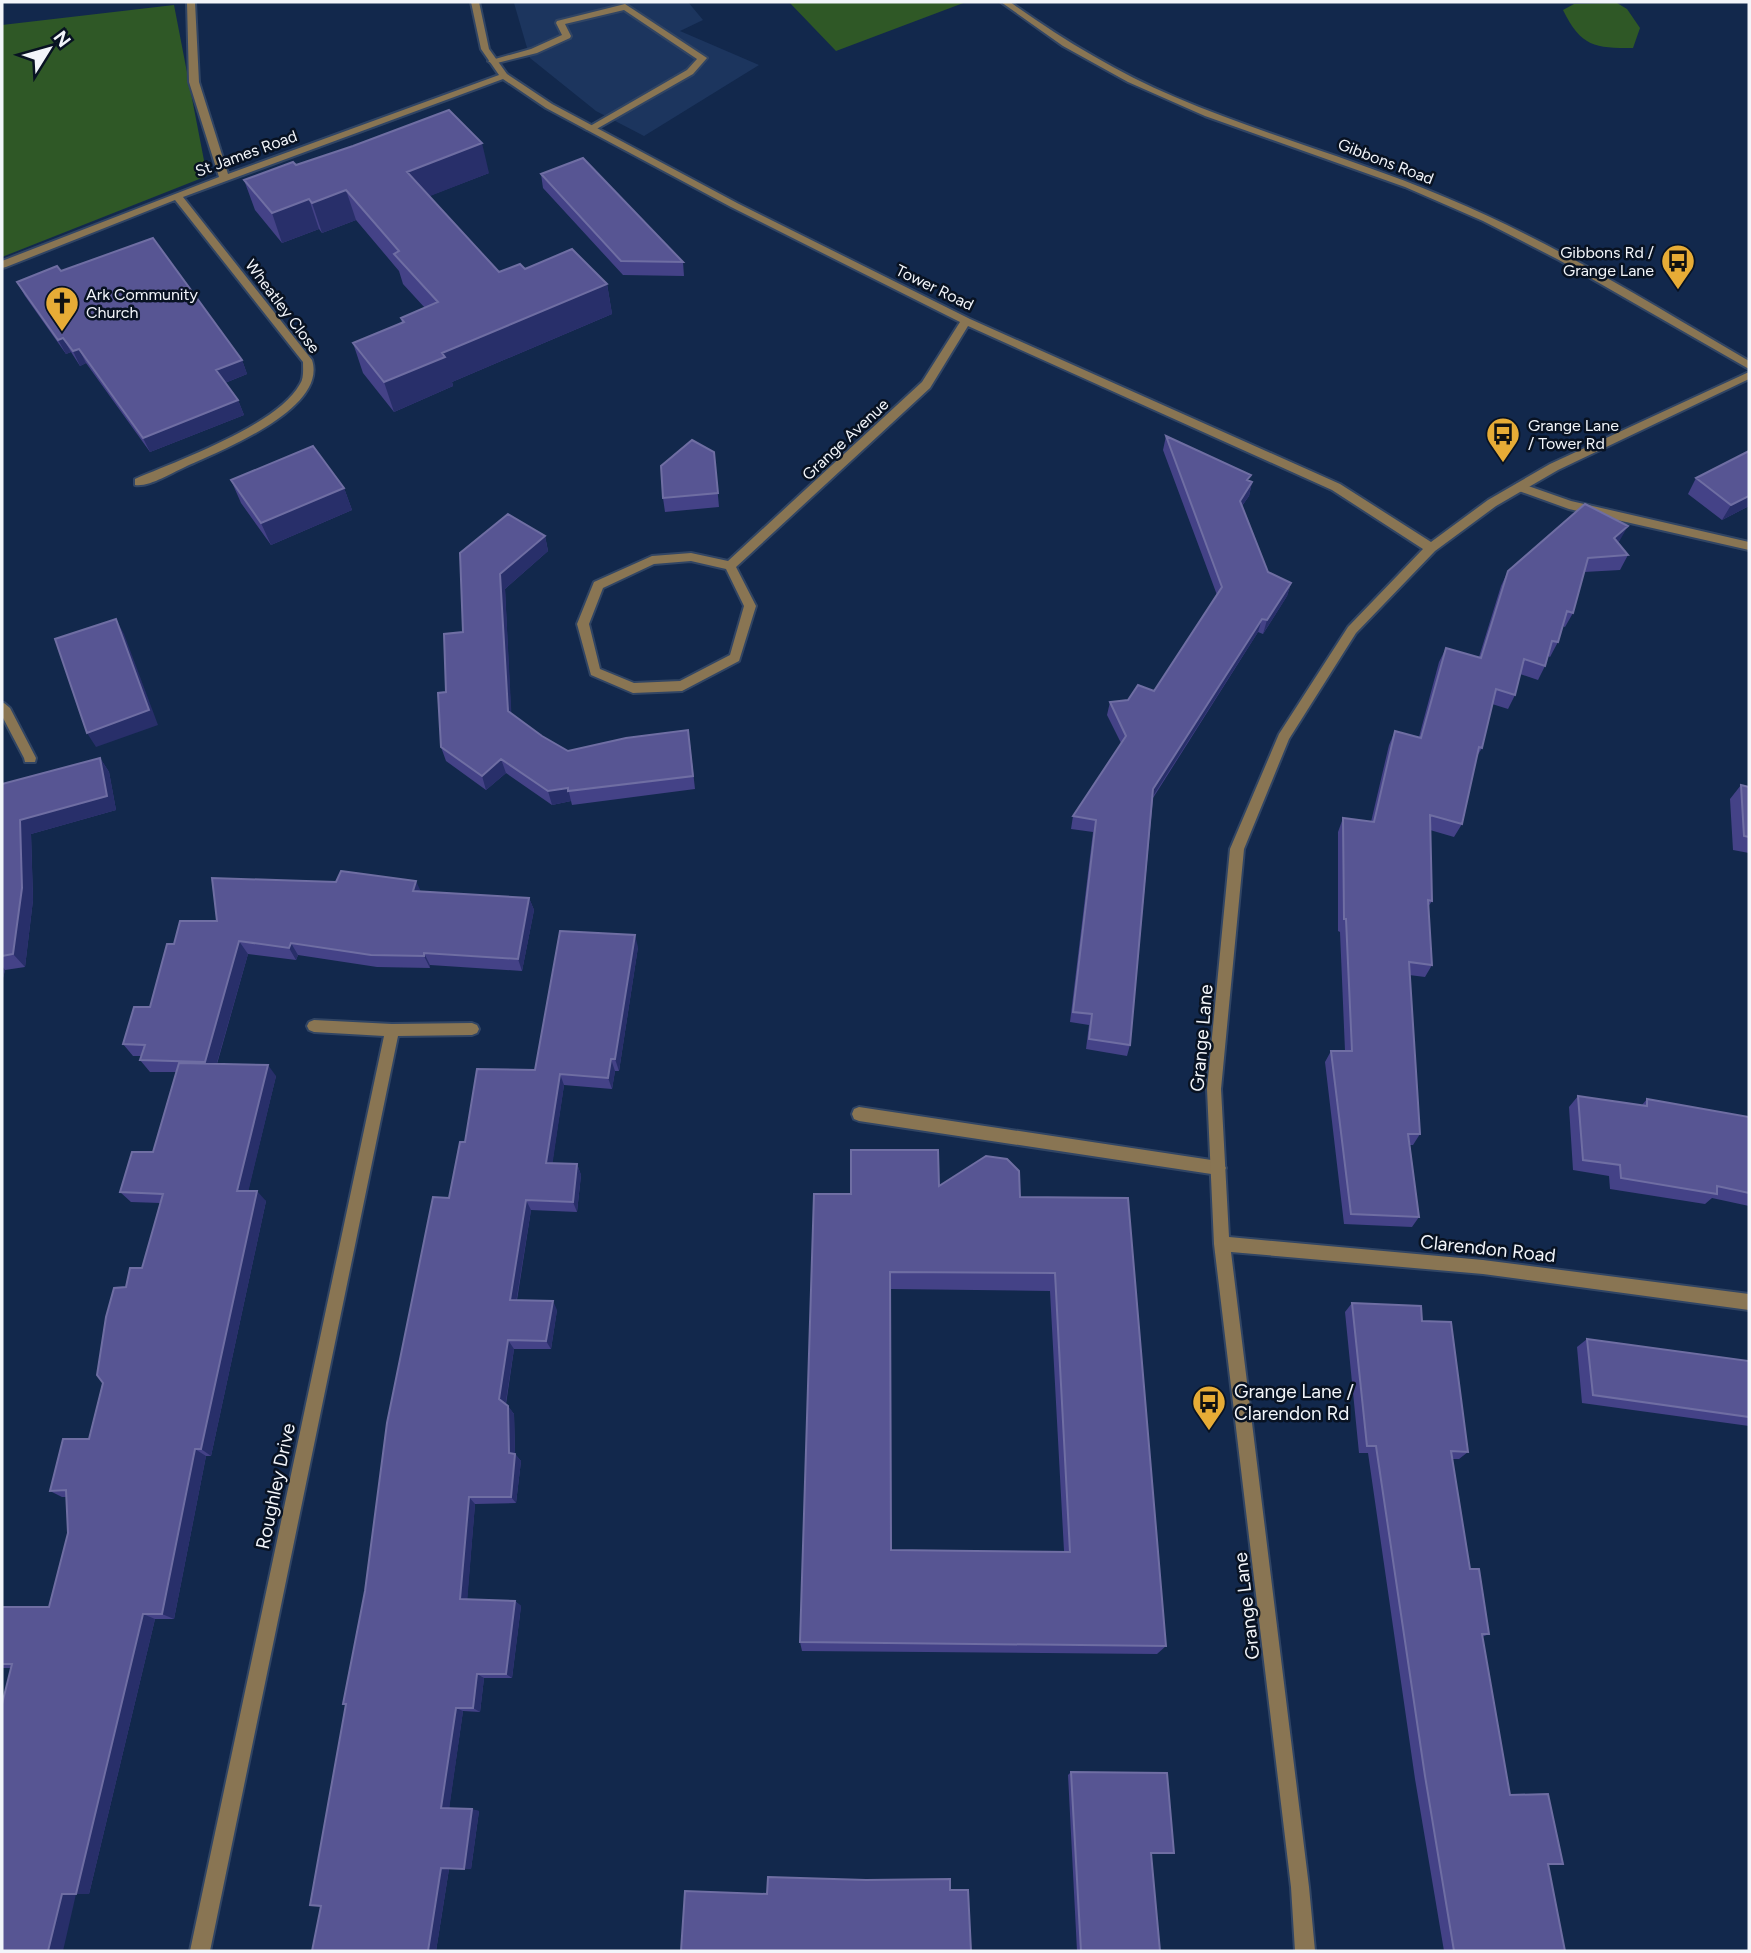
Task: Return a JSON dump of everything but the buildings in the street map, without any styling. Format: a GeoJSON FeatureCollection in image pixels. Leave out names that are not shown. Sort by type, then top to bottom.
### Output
{"type":"FeatureCollection","features":[{"type":"Feature","properties":{"kind":"street"},"geometry":{"type":"LineString","coordinates":[[191,2],[194,82],[224,178]]}},
{"type":"Feature","properties":{"kind":"street","name":"Tower Road"},"geometry":{"type":"LineString","coordinates":[[475,2],[485,49],[493,61],[504,76],[549,106],[966,321],[1336,487],[1431,548]]}},
{"type":"Feature","properties":{"kind":"street","name":"Gibbons Road"},"geometry":{"type":"LineString","coordinates":[[1005,2],[1061,42],[1133,81],[1254,130],[1433,196],[1525,237],[1749,366]]}},
{"type":"Feature","properties":{"kind":"street"},"geometry":{"type":"LineString","coordinates":[[493,61],[534,51],[567,36],[560,23],[625,7],[702,58],[690,72],[590,129]]}},
{"type":"Feature","properties":{"kind":"street","name":"St James Road"},"geometry":{"type":"LineString","coordinates":[[2,265],[224,178],[504,76]]}},
{"type":"Feature","properties":{"kind":"street","name":"Wheatley Close"},"geometry":{"type":"LineString","coordinates":[[139,482],[248,432],[290,403],[306,384],[309,362],[177,196]]}},
{"type":"Feature","properties":{"kind":"street","name":"Grange Avenue"},"geometry":{"type":"LineString","coordinates":[[730,566],[926,386],[966,321]]}},
{"type":"Feature","properties":{"kind":"street","name":"Grange Lane"},"geometry":{"type":"LineString","coordinates":[[1305,1951],[1222,1244],[1214,1089],[1237,849],[1283,737],[1331,662],[1352,630],[1431,548],[1492,503],[1554,467],[1749,375]]}},
{"type":"Feature","properties":{"kind":"street"},"geometry":{"type":"LineString","coordinates":[[1520,487],[1569,505],[1749,546]]}},
{"type":"Feature","properties":{"kind":"street"},"geometry":{"type":"LineString","coordinates":[[691,557],[730,566],[750,606],[736,658],[682,685],[633,688],[595,672],[583,624],[598,585],[652,560],[691,557]]}},
{"type":"Feature","properties":{"kind":"street"},"geometry":{"type":"LineString","coordinates":[[2,709],[4,708],[30,758]]}},
{"type":"Feature","properties":{"kind":"street"},"geometry":{"type":"LineString","coordinates":[[314,1026],[392,1030],[472,1029]]}},
{"type":"Feature","properties":{"kind":"street","name":"Roughley Drive"},"geometry":{"type":"LineString","coordinates":[[200,1951],[392,1030]]}},
{"type":"Feature","properties":{"kind":"street"},"geometry":{"type":"LineString","coordinates":[[859,1114],[1218,1168]]}},
{"type":"Feature","properties":{"kind":"street","name":"Clarendon Road"},"geometry":{"type":"LineString","coordinates":[[1222,1244],[1483,1268],[1749,1302]]}},
{"type":"Feature","properties":{"kind":"shaded area"},"geometry":{"type":"Polygon","coordinates":[[[688,2],[703,20],[680,31],[759,65],[644,136],[596,111],[530,58],[514,3],[688,2]]]}},
{"type":"Feature","properties":{"kind":"green space"},"geometry":{"type":"Polygon","coordinates":[[[789,2],[966,2],[836,51],[789,2]]]}},
{"type":"Feature","properties":{"kind":"green space"},"geometry":{"type":"Polygon","coordinates":[[[1617,3],[1627,9],[1640,28],[1633,48],[1590,43],[1576,32],[1563,10],[1574,4],[1617,3]]]}},
{"type":"Feature","properties":{"kind":"green space"},"geometry":{"type":"Polygon","coordinates":[[[174,5],[207,176],[2,257],[2,25],[174,5]]]}},
{"type":"Feature","properties":{"kind":"place","name":"Gibbons Rd / Grange Lane"},"geometry":{"type":"Point","coordinates":[1678,291]}},
{"type":"Feature","properties":{"kind":"place","name":"Ark Community Church"},"geometry":{"type":"Point","coordinates":[62,333]}},
{"type":"Feature","properties":{"kind":"place","name":"Grange Lane / Tower Rd"},"geometry":{"type":"Point","coordinates":[1503,464]}},
{"type":"Feature","properties":{"kind":"place","name":"Grange Lane / Clarendon Rd"},"geometry":{"type":"Point","coordinates":[1209,1432]}}]}
